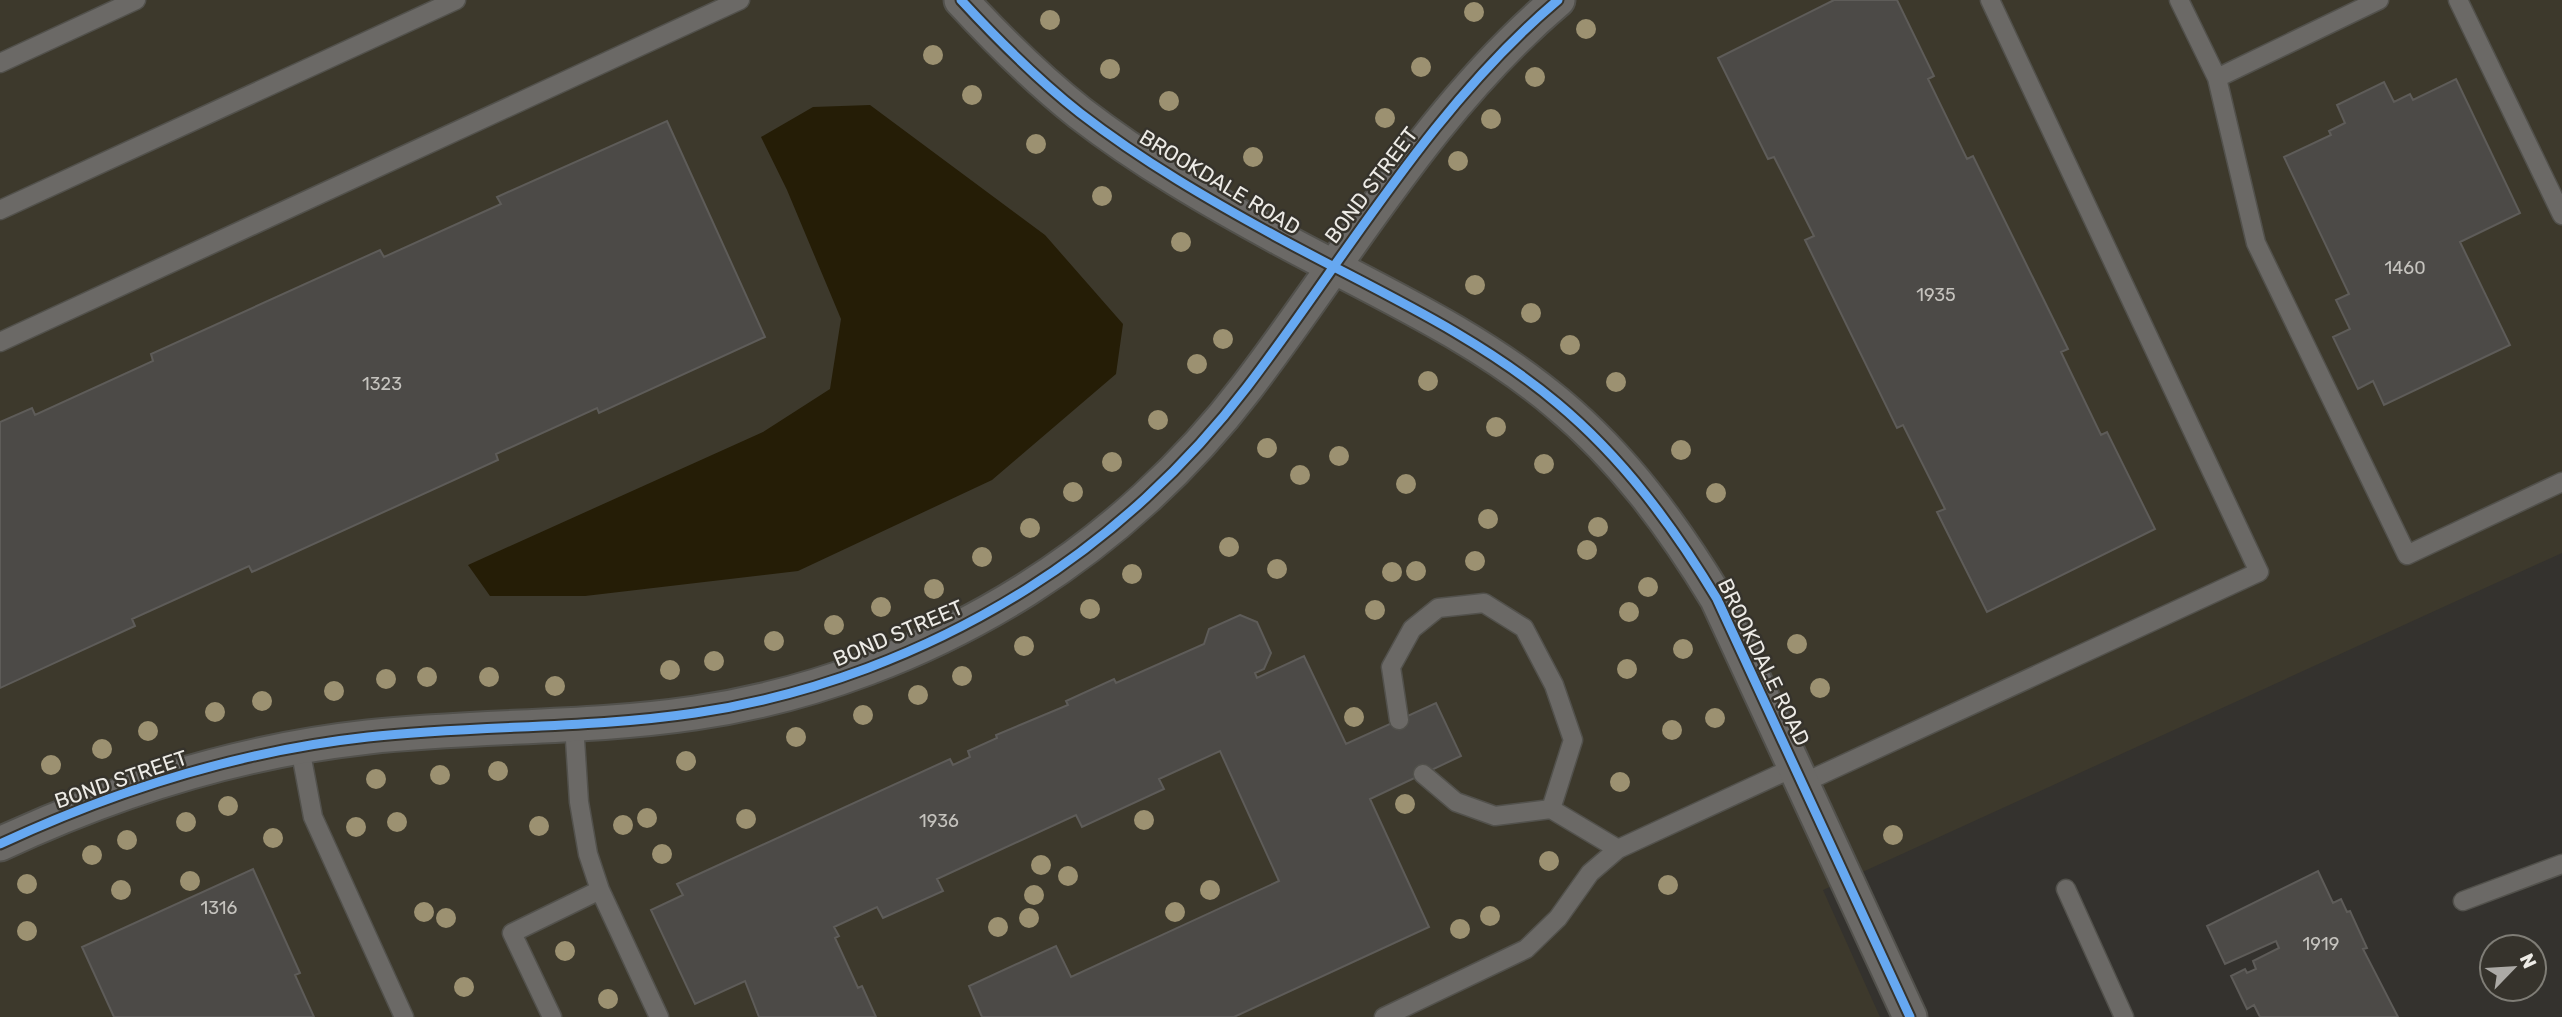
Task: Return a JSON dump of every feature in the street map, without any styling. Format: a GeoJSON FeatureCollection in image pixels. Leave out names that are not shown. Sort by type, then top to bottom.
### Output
{"type":"FeatureCollection","features":[{"type":"Feature","properties":{"kind":"street","name":"BROOKDALE ROAD"},"geometry":{"type":"LineString","coordinates":[[961,0],[1035,74],[1112,137],[1153,165],[1233,213],[1464,337],[1511,367],[1584,428],[1646,493],[1685,545],[1717,599],[1910,1017]]}},
{"type":"Feature","properties":{"kind":"street","name":"BOND STREET"},"geometry":{"type":"LineString","coordinates":[[0,844],[111,797],[194,770],[300,748],[367,737],[696,713],[774,697],[851,674],[924,645],[978,618],[1029,588],[1077,554],[1167,478],[1246,389],[1427,138],[1466,90],[1558,0]]}},
{"type":"Feature","properties":{"kind":"lane"},"geometry":{"type":"LineString","coordinates":[[0,63],[136,0]]}},
{"type":"Feature","properties":{"kind":"lane"},"geometry":{"type":"LineString","coordinates":[[0,209],[456,0]]}},
{"type":"Feature","properties":{"kind":"lane"},"geometry":{"type":"LineString","coordinates":[[0,342],[740,0]]}},
{"type":"Feature","properties":{"kind":"lane"},"geometry":{"type":"LineString","coordinates":[[1384,1017],[1526,949],[1558,918],[1590,873],[1618,849],[1799,775],[2259,572],[1990,0]]}},
{"type":"Feature","properties":{"kind":"lane"},"geometry":{"type":"LineString","coordinates":[[2179,0],[2217,78],[2256,243],[2407,555],[2562,482]]}},
{"type":"Feature","properties":{"kind":"lane"},"geometry":{"type":"LineString","coordinates":[[2217,78],[2379,0]]}},
{"type":"Feature","properties":{"kind":"lane"},"geometry":{"type":"LineString","coordinates":[[2458,0],[2562,215]]}},
{"type":"Feature","properties":{"kind":"lane"},"geometry":{"type":"LineString","coordinates":[[1399,720],[1391,667],[1412,629],[1438,608],[1483,603],[1524,628],[1554,685],[1573,740],[1550,809]]}},
{"type":"Feature","properties":{"kind":"lane"},"geometry":{"type":"LineString","coordinates":[[574,724],[579,802],[588,854],[600,890],[659,1017]]}},
{"type":"Feature","properties":{"kind":"lane"},"geometry":{"type":"LineString","coordinates":[[300,748],[313,817],[404,1017]]}},
{"type":"Feature","properties":{"kind":"lane"},"geometry":{"type":"LineString","coordinates":[[1423,774],[1455,803],[1495,816],[1550,809],[1618,849]]}},
{"type":"Feature","properties":{"kind":"lane"},"geometry":{"type":"LineString","coordinates":[[2463,901],[2562,864]]}},
{"type":"Feature","properties":{"kind":"lane"},"geometry":{"type":"LineString","coordinates":[[2066,889],[2124,1017]]}},
{"type":"Feature","properties":{"kind":"lane"},"geometry":{"type":"LineString","coordinates":[[552,1017],[512,933],[600,890]]}},
{"type":"Feature","properties":{"kind":"shaded area"},"geometry":{"type":"Polygon","coordinates":[[[0,0],[2562,0],[2562,553],[1823,890],[1880,1017],[0,1017],[0,0]]]}},
{"type":"Feature","properties":{"kind":"shaded area"},"geometry":{"type":"Polygon","coordinates":[[[870,105],[1045,235],[1123,324],[1116,374],[992,480],[798,571],[585,596],[490,596],[468,565],[763,432],[830,389],[841,319],[787,190],[761,137],[813,107],[870,105]]]}},
{"type":"Feature","properties":{"kind":"building"},"geometry":{"type":"Polygon","coordinates":[[[1834,0],[1897,0],[1934,76],[1928,79],[1967,159],[1973,156],[2068,349],[2061,352],[2101,435],[2107,432],[2155,529],[1987,612],[1937,512],[1945,509],[1903,425],[1897,428],[1805,240],[1814,236],[1774,157],[1768,159],[1718,58],[1834,0]]]}},
{"type":"Feature","properties":{"kind":"building"},"geometry":{"type":"Polygon","coordinates":[[[2456,79],[2520,213],[2460,242],[2510,345],[2384,405],[2373,381],[2358,389],[2333,337],[2350,329],[2336,300],[2349,294],[2284,157],[2331,135],[2329,131],[2345,123],[2337,105],[2384,82],[2394,102],[2410,94],[2413,100],[2456,79]]]}},
{"type":"Feature","properties":{"kind":"building"},"geometry":{"type":"Polygon","coordinates":[[[667,121],[765,337],[599,413],[597,408],[496,454],[498,460],[252,572],[249,566],[132,619],[135,626],[0,688],[0,422],[32,408],[35,415],[153,361],[151,354],[380,250],[384,257],[501,204],[497,197],[667,121]]]}},
{"type":"Feature","properties":{"kind":"building"},"geometry":{"type":"Polygon","coordinates":[[[1240,615],[1257,622],[1271,653],[1264,669],[1255,673],[1257,678],[1304,656],[1346,744],[1436,703],[1461,756],[1370,799],[1429,927],[1234,1017],[982,1017],[969,986],[1056,946],[1071,977],[1279,881],[1220,751],[1159,779],[1164,789],[1082,827],[1076,815],[937,879],[943,891],[883,918],[877,907],[834,927],[839,936],[835,938],[858,988],[862,986],[876,1017],[759,1017],[745,981],[695,1004],[651,910],[683,895],[677,884],[950,759],[953,765],[970,757],[968,751],[997,738],[996,735],[1068,705],[1066,701],[1114,679],[1116,683],[1204,644],[1209,629],[1240,615]]]}},
{"type":"Feature","properties":{"kind":"building"},"geometry":{"type":"Polygon","coordinates":[[[253,869],[300,973],[295,975],[314,1017],[114,1017],[82,947],[253,869]]]}},
{"type":"Feature","properties":{"kind":"building"},"geometry":{"type":"Polygon","coordinates":[[[2318,871],[2333,903],[2341,899],[2347,912],[2350,911],[2367,948],[2363,949],[2398,1017],[2260,1017],[2254,1005],[2247,1009],[2231,976],[2245,969],[2247,973],[2256,969],[2253,961],[2279,948],[2276,941],[2225,964],[2207,926],[2318,871]]]}},
{"type":"Feature","properties":{"kind":"cycle path"},"geometry":{"type":"LineString","coordinates":[[961,0],[1048,87],[1128,148],[1229,210],[1423,314],[1492,355],[1557,403],[1604,447],[1664,519],[1717,599],[1910,1017]]}},
{"type":"Feature","properties":{"kind":"cycle path"},"geometry":{"type":"LineString","coordinates":[[0,844],[88,806],[134,790],[226,763],[320,743],[409,733],[654,718],[695,713],[782,695],[867,668],[949,633],[989,612],[1088,546],[1118,523],[1173,472],[1247,387],[1430,135],[1512,42],[1558,0]]}}]}
